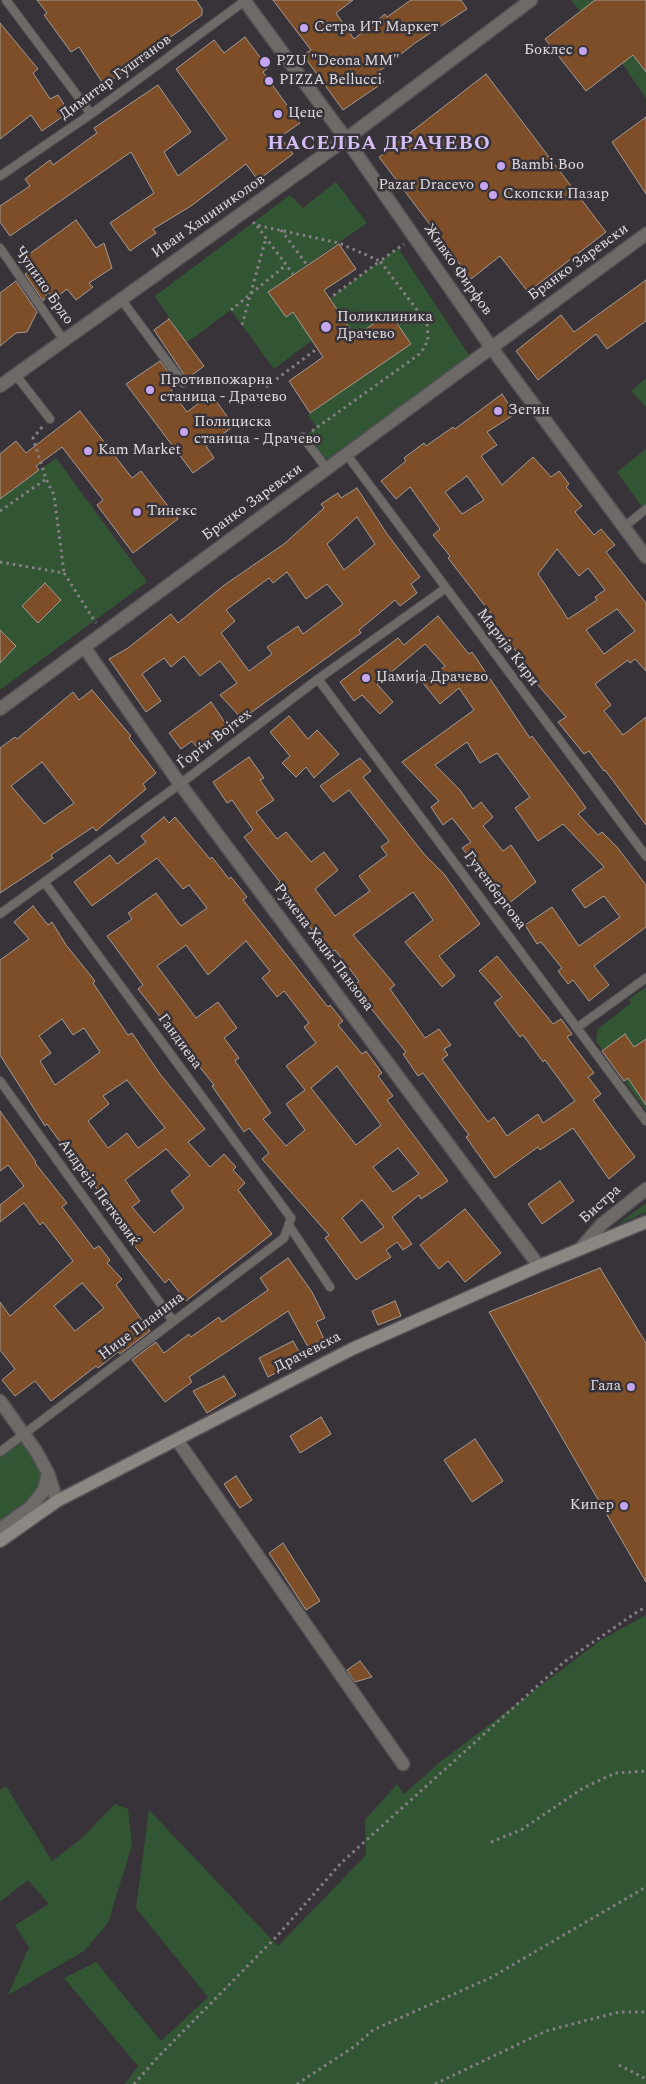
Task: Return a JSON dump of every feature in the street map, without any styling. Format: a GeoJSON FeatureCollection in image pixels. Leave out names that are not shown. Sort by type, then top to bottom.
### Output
{"type":"FeatureCollection","features":[{"type":"Feature","properties":{"kind":"main road","name":"Драчевска"},"geometry":{"type":"LineString","coordinates":[[0,1541],[57,1501],[352,1349],[580,1248],[646,1222]]}},
{"type":"Feature","properties":{"kind":"street","name":"Живко Фирфов"},"geometry":{"type":"LineString","coordinates":[[245,0],[346,139],[491,347],[646,557]]}},
{"type":"Feature","properties":{"kind":"street","name":"Иван Хаџиниколов"},"geometry":{"type":"LineString","coordinates":[[0,386],[63,339],[346,139],[531,0]]}},
{"type":"Feature","properties":{"kind":"street","name":"Бранко Заревски"},"geometry":{"type":"LineString","coordinates":[[0,709],[646,234]]}},
{"type":"Feature","properties":{"kind":"street","name":"Румена Хаџи-Панзова"},"geometry":{"type":"LineString","coordinates":[[84,647],[180,784],[539,1266]]}},
{"type":"Feature","properties":{"kind":"street","name":"Бистра"},"geometry":{"type":"LineString","coordinates":[[580,1248],[602,1224],[646,1189]]}},
{"type":"Feature","properties":{"kind":"street"},"geometry":{"type":"LineString","coordinates":[[0,1401],[25,1434],[48,1473],[57,1501]]}},
{"type":"Feature","properties":{"kind":"street"},"geometry":{"type":"LineString","coordinates":[[177,1440],[402,1764]]}},
{"type":"Feature","properties":{"kind":"street"},"geometry":{"type":"LineString","coordinates":[[0,1529],[31,1507],[44,1490],[48,1473]]}},
{"type":"Feature","properties":{"kind":"lane"},"geometry":{"type":"LineString","coordinates":[[6,0],[91,114]]}},
{"type":"Feature","properties":{"kind":"lane","name":"Димитар Гуштанов"},"geometry":{"type":"LineString","coordinates":[[0,176],[91,114],[245,0]]}},
{"type":"Feature","properties":{"kind":"lane","name":"Чупино Брдо"},"geometry":{"type":"LineString","coordinates":[[0,248],[63,339]]}},
{"type":"Feature","properties":{"kind":"lane"},"geometry":{"type":"LineString","coordinates":[[121,298],[183,383]]}},
{"type":"Feature","properties":{"kind":"lane"},"geometry":{"type":"LineString","coordinates":[[15,374],[50,419]]}},
{"type":"Feature","properties":{"kind":"lane"},"geometry":{"type":"LineString","coordinates":[[303,437],[328,469]]}},
{"type":"Feature","properties":{"kind":"lane","name":"Марија Кири"},"geometry":{"type":"LineString","coordinates":[[347,455],[646,856]]}},
{"type":"Feature","properties":{"kind":"lane"},"geometry":{"type":"LineString","coordinates":[[624,527],[646,509]]}},
{"type":"Feature","properties":{"kind":"lane","name":"Ѓорѓи Војтех"},"geometry":{"type":"LineString","coordinates":[[0,914],[180,784],[318,679],[446,588]]}},
{"type":"Feature","properties":{"kind":"lane","name":"Гутенбергова"},"geometry":{"type":"LineString","coordinates":[[318,679],[646,1121]]}},
{"type":"Feature","properties":{"kind":"lane","name":"Гандиева"},"geometry":{"type":"LineString","coordinates":[[45,883],[291,1218],[290,1227]]}},
{"type":"Feature","properties":{"kind":"lane"},"geometry":{"type":"LineString","coordinates":[[578,1027],[646,978]]}},
{"type":"Feature","properties":{"kind":"lane","name":"Андреја Петковиќ"},"geometry":{"type":"LineString","coordinates":[[0,1081],[173,1321]]}},
{"type":"Feature","properties":{"kind":"lane"},"geometry":{"type":"LineString","coordinates":[[290,1227],[330,1287]]}},
{"type":"Feature","properties":{"kind":"lane","name":"Ниџе Планина"},"geometry":{"type":"LineString","coordinates":[[0,1452],[284,1238],[290,1227]]}},
{"type":"Feature","properties":{"kind":"path"},"geometry":{"type":"LineString","coordinates":[[244,211],[293,274]]}},
{"type":"Feature","properties":{"kind":"path"},"geometry":{"type":"LineString","coordinates":[[256,225],[339,244],[380,261],[427,323],[428,340],[421,353],[303,437]]}},
{"type":"Feature","properties":{"kind":"path"},"geometry":{"type":"LineString","coordinates":[[280,229],[307,265]]}},
{"type":"Feature","properties":{"kind":"path"},"geometry":{"type":"LineString","coordinates":[[330,298],[414,236]]}},
{"type":"Feature","properties":{"kind":"path"},"geometry":{"type":"LineString","coordinates":[[242,325],[266,238]]}},
{"type":"Feature","properties":{"kind":"path"},"geometry":{"type":"LineString","coordinates":[[231,310],[286,265]]}},
{"type":"Feature","properties":{"kind":"path"},"geometry":{"type":"LineString","coordinates":[[266,387],[318,348]]}},
{"type":"Feature","properties":{"kind":"path"},"geometry":{"type":"LineString","coordinates":[[50,419],[33,438],[46,479],[54,495],[64,573],[102,634]]}},
{"type":"Feature","properties":{"kind":"path"},"geometry":{"type":"LineString","coordinates":[[0,511],[46,479]]}},
{"type":"Feature","properties":{"kind":"path"},"geometry":{"type":"LineString","coordinates":[[0,562],[64,573]]}},
{"type":"Feature","properties":{"kind":"path"},"geometry":{"type":"LineString","coordinates":[[134,2084],[278,1934],[340,1863],[564,1662],[640,1610],[646,1608]]}},
{"type":"Feature","properties":{"kind":"path"},"geometry":{"type":"LineString","coordinates":[[491,1842],[521,1830],[583,1788],[615,1773],[646,1771]]}},
{"type":"Feature","properties":{"kind":"path"},"geometry":{"type":"LineString","coordinates":[[297,2084],[355,2046],[373,2030],[490,1978],[646,1887]]}},
{"type":"Feature","properties":{"kind":"path"},"geometry":{"type":"LineString","coordinates":[[435,2084],[546,2031],[619,2012],[646,2012]]}},
{"type":"Feature","properties":{"kind":"path"},"geometry":{"type":"LineString","coordinates":[[619,2065],[646,2079]]}},
{"type":"Feature","properties":{"kind":"green space"},"geometry":{"type":"Polygon","coordinates":[[[571,0],[594,0],[593,2],[646,72],[646,99],[622,63],[571,0]]]}},
{"type":"Feature","properties":{"kind":"green space"},"geometry":{"type":"Polygon","coordinates":[[[336,182],[367,223],[269,291],[286,317],[293,312],[312,340],[274,369],[231,310],[186,343],[155,296],[290,195],[303,208],[336,182]]]}},
{"type":"Feature","properties":{"kind":"green space"},"geometry":{"type":"Polygon","coordinates":[[[398,248],[473,361],[327,469],[303,437],[316,427],[308,415],[411,344],[390,313],[355,336],[330,298],[398,248]]]}},
{"type":"Feature","properties":{"kind":"green space"},"geometry":{"type":"Polygon","coordinates":[[[646,378],[646,407],[631,391],[646,378]]]}},
{"type":"Feature","properties":{"kind":"green space"},"geometry":{"type":"Polygon","coordinates":[[[646,449],[646,509],[644,510],[617,472],[646,449]]]}},
{"type":"Feature","properties":{"kind":"green space"},"geometry":{"type":"Polygon","coordinates":[[[56,458],[147,582],[0,690],[0,499],[56,458]]]}},
{"type":"Feature","properties":{"kind":"green space"},"geometry":{"type":"Polygon","coordinates":[[[646,987],[646,1110],[596,1041],[598,1029],[631,1003],[629,999],[646,987]]]}},
{"type":"Feature","properties":{"kind":"green space"},"geometry":{"type":"Polygon","coordinates":[[[646,1203],[646,1212],[617,1225],[646,1203]]]}},
{"type":"Feature","properties":{"kind":"green space"},"geometry":{"type":"Polygon","coordinates":[[[25,1434],[57,1501],[0,1541],[0,1452],[25,1434]]]}},
{"type":"Feature","properties":{"kind":"green space"},"geometry":{"type":"Polygon","coordinates":[[[646,1615],[646,2084],[125,2084],[138,2066],[64,1978],[96,1962],[161,2041],[208,1997],[136,1908],[149,1810],[278,1946],[366,1855],[365,1820],[397,1784],[404,1794],[440,1762],[601,1640],[646,1615]]]}},
{"type":"Feature","properties":{"kind":"green space"},"geometry":{"type":"Polygon","coordinates":[[[6,1786],[52,1861],[81,1839],[115,1804],[128,1809],[132,1845],[108,1923],[84,1951],[8,1995],[29,1947],[15,1925],[49,1904],[28,1880],[0,1902],[0,1790],[6,1786]]]}},
{"type":"Feature","properties":{"kind":"building"},"geometry":{"type":"Polygon","coordinates":[[[37,0],[196,0],[202,9],[202,15],[159,45],[157,42],[138,56],[141,60],[104,85],[79,47],[71,52],[44,15],[47,13],[37,0]]]}},
{"type":"Feature","properties":{"kind":"building"},"geometry":{"type":"Polygon","coordinates":[[[273,0],[353,0],[336,13],[354,39],[385,14],[387,17],[411,0],[461,0],[467,9],[415,43],[377,73],[384,82],[343,110],[303,55],[311,50],[273,0]]]}},
{"type":"Feature","properties":{"kind":"building"},"geometry":{"type":"Polygon","coordinates":[[[595,0],[646,0],[646,72],[633,55],[586,91],[545,39],[595,0]]]}},
{"type":"Feature","properties":{"kind":"building"},"geometry":{"type":"Polygon","coordinates":[[[0,23],[38,69],[33,73],[50,99],[58,95],[69,112],[42,131],[31,115],[0,139],[0,23]]]}},
{"type":"Feature","properties":{"kind":"building"},"geometry":{"type":"Polygon","coordinates":[[[245,37],[268,68],[263,72],[300,123],[280,137],[293,154],[258,180],[246,164],[191,206],[153,229],[156,233],[130,251],[110,223],[154,193],[131,152],[10,236],[0,222],[0,206],[30,186],[25,179],[50,160],[53,165],[97,133],[94,128],[158,85],[191,132],[164,152],[178,176],[227,139],[176,69],[214,40],[224,53],[245,37]]]}},
{"type":"Feature","properties":{"kind":"building","name":"Скопски Пазар"},"geometry":{"type":"Polygon","coordinates":[[[486,74],[606,232],[528,292],[500,256],[471,279],[379,157],[486,74]]]}},
{"type":"Feature","properties":{"kind":"building"},"geometry":{"type":"Polygon","coordinates":[[[646,117],[646,194],[612,142],[646,117]]]}},
{"type":"Feature","properties":{"kind":"building"},"geometry":{"type":"Polygon","coordinates":[[[76,220],[96,248],[104,243],[112,268],[89,283],[93,287],[76,300],[67,289],[53,300],[48,292],[43,301],[25,274],[29,271],[21,260],[76,220]]]}},
{"type":"Feature","properties":{"kind":"building","name":"Поликлиника Драчево"},"geometry":{"type":"Polygon","coordinates":[[[339,244],[356,269],[324,290],[355,336],[390,313],[411,344],[310,413],[289,381],[323,357],[293,312],[286,317],[268,292],[339,244]]]}},
{"type":"Feature","properties":{"kind":"building"},"geometry":{"type":"Polygon","coordinates":[[[646,280],[646,321],[607,349],[596,334],[538,380],[516,351],[561,315],[574,332],[646,280]]]}},
{"type":"Feature","properties":{"kind":"building"},"geometry":{"type":"Polygon","coordinates":[[[16,281],[37,312],[27,332],[16,333],[0,346],[0,293],[16,281]]]}},
{"type":"Feature","properties":{"kind":"building"},"geometry":{"type":"Polygon","coordinates":[[[169,319],[204,366],[187,379],[154,330],[169,319]]]}},
{"type":"Feature","properties":{"kind":"building"},"geometry":{"type":"Polygon","coordinates":[[[160,361],[178,385],[171,390],[187,412],[211,394],[234,426],[206,446],[214,458],[193,473],[126,384],[160,361]]]}},
{"type":"Feature","properties":{"kind":"building"},"geometry":{"type":"Polygon","coordinates":[[[502,394],[515,414],[487,432],[497,445],[481,456],[502,485],[533,457],[551,477],[559,471],[569,484],[566,487],[582,506],[575,512],[594,535],[601,529],[615,545],[606,552],[646,603],[646,671],[635,659],[630,663],[628,660],[595,684],[611,705],[604,711],[623,735],[646,717],[646,825],[589,751],[584,754],[558,722],[566,717],[531,677],[534,675],[490,617],[492,615],[448,558],[450,556],[433,535],[440,529],[410,487],[396,499],[381,481],[406,461],[404,458],[424,443],[426,446],[453,427],[455,429],[502,394]],[[467,476],[445,492],[462,514],[484,500],[467,476]],[[557,549],[538,574],[568,619],[597,600],[595,597],[605,590],[588,568],[579,576],[557,549]],[[617,609],[586,630],[604,654],[635,631],[617,609]]]}},
{"type":"Feature","properties":{"kind":"building"},"geometry":{"type":"Polygon","coordinates":[[[80,411],[132,478],[141,471],[178,519],[133,553],[97,505],[103,500],[62,447],[36,466],[39,470],[0,499],[0,454],[16,441],[26,453],[80,411]]]}},
{"type":"Feature","properties":{"kind":"building"},"geometry":{"type":"Polygon","coordinates":[[[357,488],[387,534],[420,577],[411,584],[417,593],[400,606],[395,600],[359,630],[361,633],[242,719],[220,695],[237,683],[220,661],[200,676],[184,656],[171,667],[164,658],[142,674],[161,701],[146,712],[109,659],[128,648],[171,614],[178,623],[223,586],[284,544],[324,508],[321,504],[338,493],[341,498],[357,488]],[[357,517],[327,544],[344,570],[375,544],[357,517]],[[287,572],[273,583],[269,578],[226,610],[235,621],[221,633],[249,671],[272,654],[267,647],[298,626],[303,634],[343,604],[327,584],[306,599],[287,572]]]}},
{"type":"Feature","properties":{"kind":"building"},"geometry":{"type":"Polygon","coordinates":[[[45,583],[61,600],[38,623],[22,606],[45,583]]]}},
{"type":"Feature","properties":{"kind":"building"},"geometry":{"type":"Polygon","coordinates":[[[438,616],[469,654],[472,652],[530,738],[532,736],[586,808],[578,814],[598,835],[602,832],[617,847],[646,885],[646,927],[594,966],[609,985],[589,1001],[573,980],[568,984],[558,971],[562,968],[541,942],[537,944],[525,925],[552,907],[579,946],[620,917],[604,896],[585,908],[572,890],[604,867],[563,824],[538,841],[515,808],[530,797],[497,753],[480,763],[467,742],[435,765],[460,790],[473,809],[481,802],[493,817],[483,826],[503,851],[511,845],[536,882],[503,908],[492,894],[496,891],[462,848],[471,842],[452,818],[443,825],[431,807],[439,801],[402,762],[474,710],[459,688],[440,704],[423,683],[445,666],[425,644],[377,684],[393,702],[380,714],[362,695],[354,701],[340,682],[398,638],[404,645],[438,616]]]}},
{"type":"Feature","properties":{"kind":"building"},"geometry":{"type":"Polygon","coordinates":[[[0,630],[16,646],[0,663],[0,630]]]}},
{"type":"Feature","properties":{"kind":"building"},"geometry":{"type":"Polygon","coordinates":[[[92,690],[131,736],[129,738],[156,773],[143,784],[146,789],[96,831],[93,827],[51,855],[53,858],[0,893],[0,748],[15,737],[17,739],[73,692],[79,700],[92,690]],[[42,762],[11,786],[44,824],[74,803],[42,762]]]}},
{"type":"Feature","properties":{"kind":"building"},"geometry":{"type":"Polygon","coordinates":[[[211,702],[228,727],[198,749],[192,741],[181,749],[169,733],[211,702]]]}},
{"type":"Feature","properties":{"kind":"building"},"geometry":{"type":"Polygon","coordinates":[[[289,716],[308,739],[317,730],[339,754],[314,778],[306,767],[296,777],[282,763],[290,756],[270,732],[289,716]]]}},
{"type":"Feature","properties":{"kind":"building"},"geometry":{"type":"Polygon","coordinates":[[[249,757],[264,778],[260,780],[274,800],[256,812],[277,839],[286,832],[311,862],[324,852],[338,870],[315,889],[335,916],[370,891],[359,876],[387,855],[381,847],[389,841],[349,790],[333,802],[320,786],[360,758],[371,771],[363,777],[424,854],[444,874],[480,924],[439,956],[455,976],[442,987],[405,942],[433,920],[413,892],[353,935],[395,985],[390,989],[425,1038],[439,1029],[451,1045],[444,1049],[448,1055],[442,1059],[488,1122],[494,1117],[507,1136],[538,1114],[543,1123],[575,1101],[545,1060],[543,1062],[523,1035],[520,1037],[494,1003],[502,997],[479,971],[497,956],[553,1024],[561,1019],[572,1034],[567,1037],[594,1073],[588,1077],[601,1094],[593,1100],[635,1157],[609,1179],[573,1128],[540,1150],[538,1147],[495,1178],[466,1137],[469,1135],[423,1073],[418,1076],[403,1054],[406,1052],[353,986],[359,981],[335,950],[329,953],[278,884],[280,882],[244,837],[253,830],[232,800],[227,803],[213,782],[249,757]]]}},
{"type":"Feature","properties":{"kind":"building"},"geometry":{"type":"Polygon","coordinates":[[[164,817],[169,823],[175,817],[210,859],[212,857],[229,879],[231,877],[247,897],[243,900],[328,1007],[330,1005],[343,1021],[338,1025],[362,1054],[366,1051],[382,1073],[378,1076],[393,1096],[387,1100],[448,1181],[421,1199],[419,1195],[392,1217],[412,1244],[403,1250],[397,1242],[386,1250],[391,1257],[356,1280],[325,1238],[329,1235],[262,1159],[269,1153],[249,1128],[244,1132],[212,1086],[214,1085],[138,989],[143,985],[107,936],[132,919],[128,913],[156,893],[181,926],[207,908],[189,885],[183,889],[157,858],[92,906],[74,882],[110,855],[117,864],[146,842],[141,836],[164,817]],[[246,941],[208,975],[186,945],[157,966],[196,1018],[218,1002],[237,1028],[224,1038],[239,1058],[235,1061],[271,1113],[263,1119],[286,1146],[305,1130],[286,1104],[305,1090],[286,1066],[316,1043],[304,1027],[309,1023],[284,991],[277,997],[262,978],[270,971],[246,941]],[[337,1066],[311,1088],[356,1145],[381,1125],[337,1066]],[[398,1148],[373,1167],[393,1192],[419,1174],[398,1148]],[[362,1200],[342,1218],[361,1243],[384,1227],[362,1200]]]}},
{"type":"Feature","properties":{"kind":"building"},"geometry":{"type":"Polygon","coordinates":[[[33,906],[48,925],[52,922],[66,945],[95,981],[93,983],[128,1035],[132,1033],[160,1074],[205,1129],[188,1142],[210,1167],[224,1154],[236,1167],[233,1170],[245,1183],[238,1190],[272,1234],[186,1301],[169,1279],[165,1283],[123,1232],[126,1229],[94,1185],[97,1183],[80,1159],[75,1162],[47,1124],[45,1126],[0,1055],[0,960],[29,939],[14,922],[33,906]],[[62,1019],[39,1036],[51,1053],[40,1061],[55,1085],[100,1052],[84,1028],[73,1035],[62,1019]],[[127,1080],[103,1096],[109,1104],[88,1121],[108,1148],[127,1133],[138,1148],[165,1128],[127,1080]],[[166,1149],[125,1180],[140,1201],[132,1207],[154,1233],[184,1208],[171,1191],[190,1175],[166,1149]]]}},
{"type":"Feature","properties":{"kind":"building"},"geometry":{"type":"Polygon","coordinates":[[[625,1034],[634,1047],[646,1039],[646,1105],[628,1078],[624,1081],[602,1051],[625,1034]]]}},
{"type":"Feature","properties":{"kind":"building"},"geometry":{"type":"Polygon","coordinates":[[[0,1111],[35,1163],[67,1203],[62,1207],[94,1249],[99,1246],[110,1260],[107,1263],[122,1279],[116,1285],[150,1331],[120,1354],[118,1352],[98,1368],[96,1366],[51,1401],[35,1381],[15,1396],[2,1380],[15,1369],[0,1350],[0,1302],[10,1316],[73,1261],[43,1222],[40,1225],[24,1203],[0,1222],[0,1205],[24,1186],[8,1165],[0,1171],[0,1111]],[[82,1283],[54,1306],[75,1331],[104,1308],[82,1283]]]}},
{"type":"Feature","properties":{"kind":"building"},"geometry":{"type":"Polygon","coordinates":[[[560,1181],[574,1201],[542,1224],[528,1204],[560,1181]]]}},
{"type":"Feature","properties":{"kind":"building"},"geometry":{"type":"Polygon","coordinates":[[[465,1209],[501,1253],[465,1282],[448,1261],[439,1269],[420,1245],[465,1209]]]}},
{"type":"Feature","properties":{"kind":"building"},"geometry":{"type":"Polygon","coordinates":[[[288,1258],[312,1292],[325,1318],[316,1322],[324,1339],[308,1347],[288,1311],[189,1377],[192,1382],[165,1402],[132,1360],[156,1342],[164,1353],[189,1334],[191,1337],[219,1317],[222,1322],[268,1290],[260,1278],[288,1258]]]}},
{"type":"Feature","properties":{"kind":"building","name":"Кипер"},"geometry":{"type":"Polygon","coordinates":[[[600,1268],[646,1343],[646,1582],[489,1312],[600,1268]]]}},
{"type":"Feature","properties":{"kind":"building"},"geometry":{"type":"Polygon","coordinates":[[[395,1301],[401,1316],[378,1325],[372,1311],[395,1301]]]}},
{"type":"Feature","properties":{"kind":"building"},"geometry":{"type":"Polygon","coordinates":[[[293,1341],[303,1359],[268,1377],[259,1358],[293,1341]]]}},
{"type":"Feature","properties":{"kind":"building"},"geometry":{"type":"Polygon","coordinates":[[[224,1376],[236,1395],[207,1413],[193,1391],[224,1376]]]}},
{"type":"Feature","properties":{"kind":"building"},"geometry":{"type":"Polygon","coordinates":[[[321,1417],[331,1434],[300,1453],[290,1436],[321,1417]]]}},
{"type":"Feature","properties":{"kind":"building"},"geometry":{"type":"Polygon","coordinates":[[[475,1439],[503,1481],[472,1502],[444,1460],[475,1439]]]}},
{"type":"Feature","properties":{"kind":"building"},"geometry":{"type":"Polygon","coordinates":[[[236,1476],[252,1500],[240,1508],[224,1484],[236,1476]]]}},
{"type":"Feature","properties":{"kind":"building"},"geometry":{"type":"Polygon","coordinates":[[[283,1543],[320,1601],[306,1610],[269,1553],[283,1543]]]}},
{"type":"Feature","properties":{"kind":"building"},"geometry":{"type":"Polygon","coordinates":[[[360,1661],[372,1677],[355,1682],[347,1670],[360,1661]]]}},
{"type":"Feature","properties":{"kind":"place","name":"Сетра ИТ Маркет"},"geometry":{"type":"Point","coordinates":[304,28]}},
{"type":"Feature","properties":{"kind":"place","name":"Боклес"},"geometry":{"type":"Point","coordinates":[583,51]}},
{"type":"Feature","properties":{"kind":"place","name":"PZU \"Deona MM\""},"geometry":{"type":"Point","coordinates":[265,62]}},
{"type":"Feature","properties":{"kind":"place","name":"PIZZA Bellucci"},"geometry":{"type":"Point","coordinates":[269,81]}},
{"type":"Feature","properties":{"kind":"place","name":"Цеце"},"geometry":{"type":"Point","coordinates":[278,114]}},
{"type":"Feature","properties":{"kind":"place","name":"Bambi Boo"},"geometry":{"type":"Point","coordinates":[501,166]}},
{"type":"Feature","properties":{"kind":"place","name":"Pazar Dracevo"},"geometry":{"type":"Point","coordinates":[484,186]}},
{"type":"Feature","properties":{"kind":"place","name":"Скопски Пазар"},"geometry":{"type":"Point","coordinates":[493,195]}},
{"type":"Feature","properties":{"kind":"place","name":"Поликлиника Драчево"},"geometry":{"type":"Point","coordinates":[326,327]}},
{"type":"Feature","properties":{"kind":"place","name":"Противпожарна станица - Драчево"},"geometry":{"type":"Point","coordinates":[150,390]}},
{"type":"Feature","properties":{"kind":"place","name":"Зегин"},"geometry":{"type":"Point","coordinates":[498,411]}},
{"type":"Feature","properties":{"kind":"place","name":"Полициска станица - Драчево"},"geometry":{"type":"Point","coordinates":[184,432]}},
{"type":"Feature","properties":{"kind":"place","name":"Kam Market"},"geometry":{"type":"Point","coordinates":[88,451]}},
{"type":"Feature","properties":{"kind":"place","name":"Тинекс"},"geometry":{"type":"Point","coordinates":[137,512]}},
{"type":"Feature","properties":{"kind":"place","name":"Џамија Драчево"},"geometry":{"type":"Point","coordinates":[366,678]}},
{"type":"Feature","properties":{"kind":"place","name":"Гала"},"geometry":{"type":"Point","coordinates":[631,1387]}},
{"type":"Feature","properties":{"kind":"place","name":"Кипер"},"geometry":{"type":"Point","coordinates":[624,1506]}},
{"type":"Feature","properties":{"kind":"district","name":"НАСЕЛБА ДРАЧЕВО"},"geometry":{"type":"Point","coordinates":[379,145]}}]}
